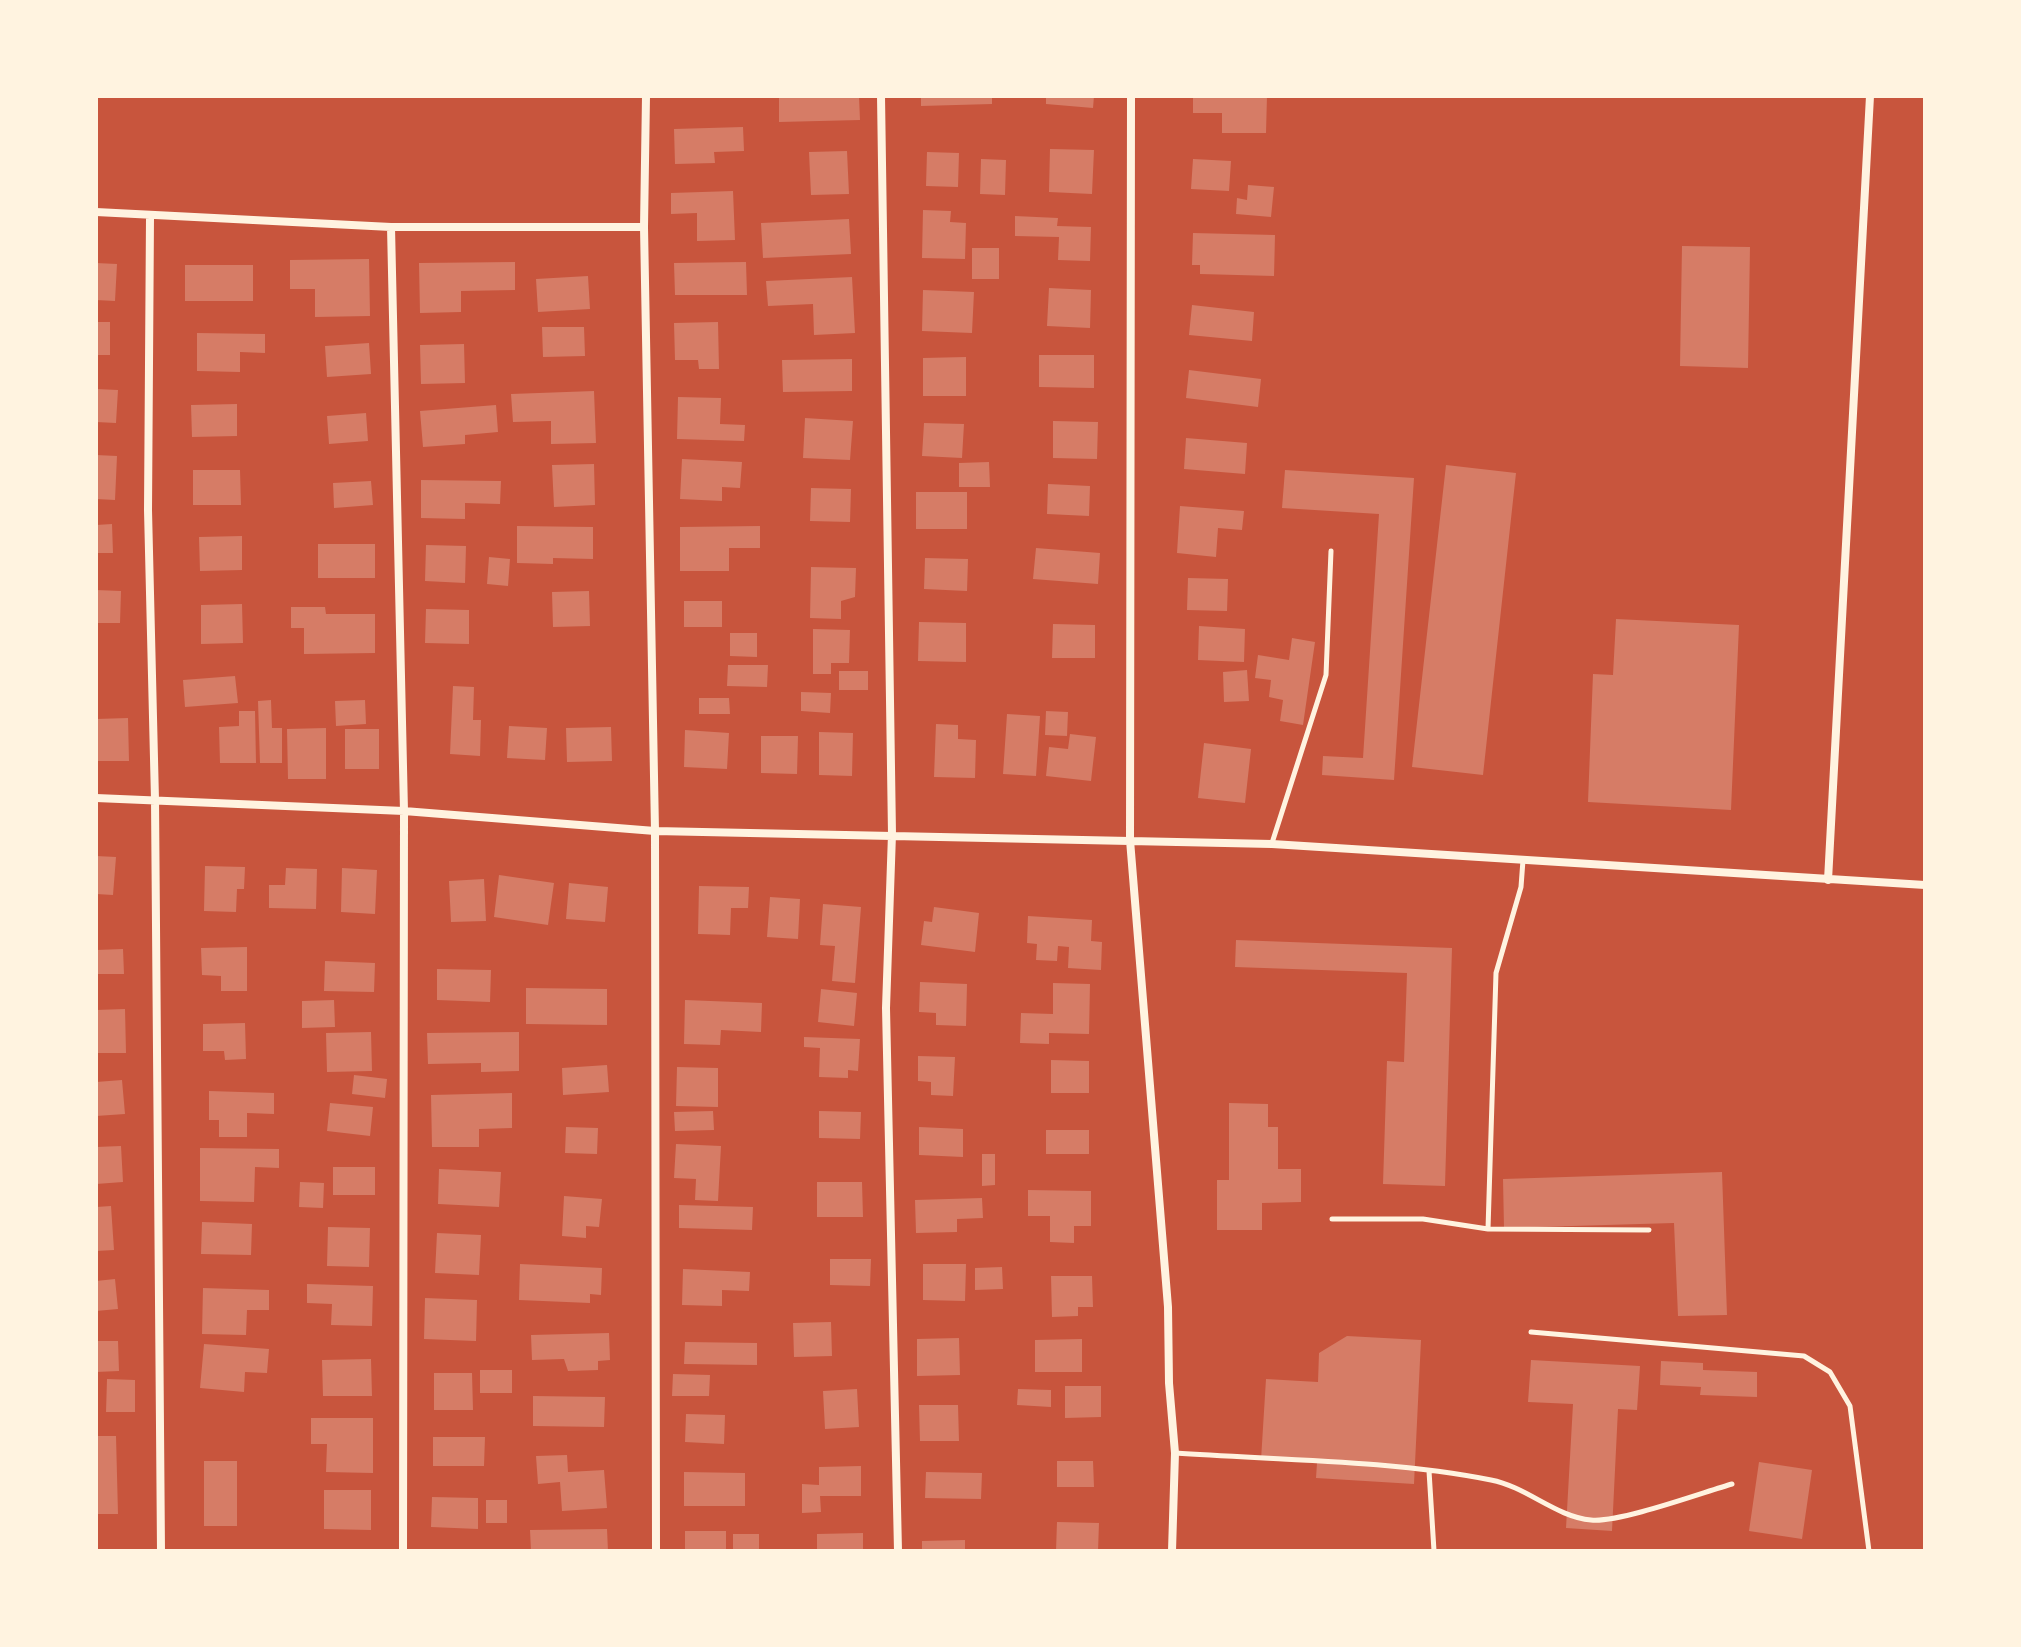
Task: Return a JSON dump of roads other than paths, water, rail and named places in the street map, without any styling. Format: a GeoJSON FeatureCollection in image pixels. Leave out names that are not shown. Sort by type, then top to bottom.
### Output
{"type":"FeatureCollection","features":[{"type":"Feature","properties":{"kind":"street"},"geometry":{"type":"LineString","coordinates":[[646,96],[644,227],[655,831],[656,1551]]}},
{"type":"Feature","properties":{"kind":"street"},"geometry":{"type":"LineString","coordinates":[[881,96],[892,834],[886,1008],[898,1551]]}},
{"type":"Feature","properties":{"kind":"street"},"geometry":{"type":"LineString","coordinates":[[1131,96],[1130,840],[1168,1307],[1169,1383],[1175,1453],[1172,1551]]}},
{"type":"Feature","properties":{"kind":"street"},"geometry":{"type":"LineString","coordinates":[[1828,880],[1870,96]]}},
{"type":"Feature","properties":{"kind":"street"},"geometry":{"type":"LineString","coordinates":[[96,212],[391,227],[644,227]]}},
{"type":"Feature","properties":{"kind":"street"},"geometry":{"type":"LineString","coordinates":[[150,217],[148,510],[155,800],[161,1551]]}},
{"type":"Feature","properties":{"kind":"street"},"geometry":{"type":"LineString","coordinates":[[391,227],[404,811],[403,1551]]}},
{"type":"Feature","properties":{"kind":"street"},"geometry":{"type":"LineString","coordinates":[[96,798],[404,811],[655,831],[1272,844],[1925,885]]}},
{"type":"Feature","properties":{"kind":"lane"},"geometry":{"type":"LineString","coordinates":[[1272,844],[1326,675],[1331,551]]}},
{"type":"Feature","properties":{"kind":"lane"},"geometry":{"type":"LineString","coordinates":[[1488,1229],[1496,973],[1521,887],[1523,860]]}},
{"type":"Feature","properties":{"kind":"lane"},"geometry":{"type":"LineString","coordinates":[[1332,1219],[1423,1219],[1488,1229],[1649,1230]]}},
{"type":"Feature","properties":{"kind":"lane"},"geometry":{"type":"LineString","coordinates":[[1531,1332],[1804,1356],[1830,1372],[1850,1406],[1869,1551]]}},
{"type":"Feature","properties":{"kind":"lane"},"geometry":{"type":"LineString","coordinates":[[1175,1453],[1429,1471],[1515,1486],[1567,1515],[1594,1521],[1732,1484]]}},
{"type":"Feature","properties":{"kind":"lane"},"geometry":{"type":"LineString","coordinates":[[1429,1471],[1434,1551]]}}]}
